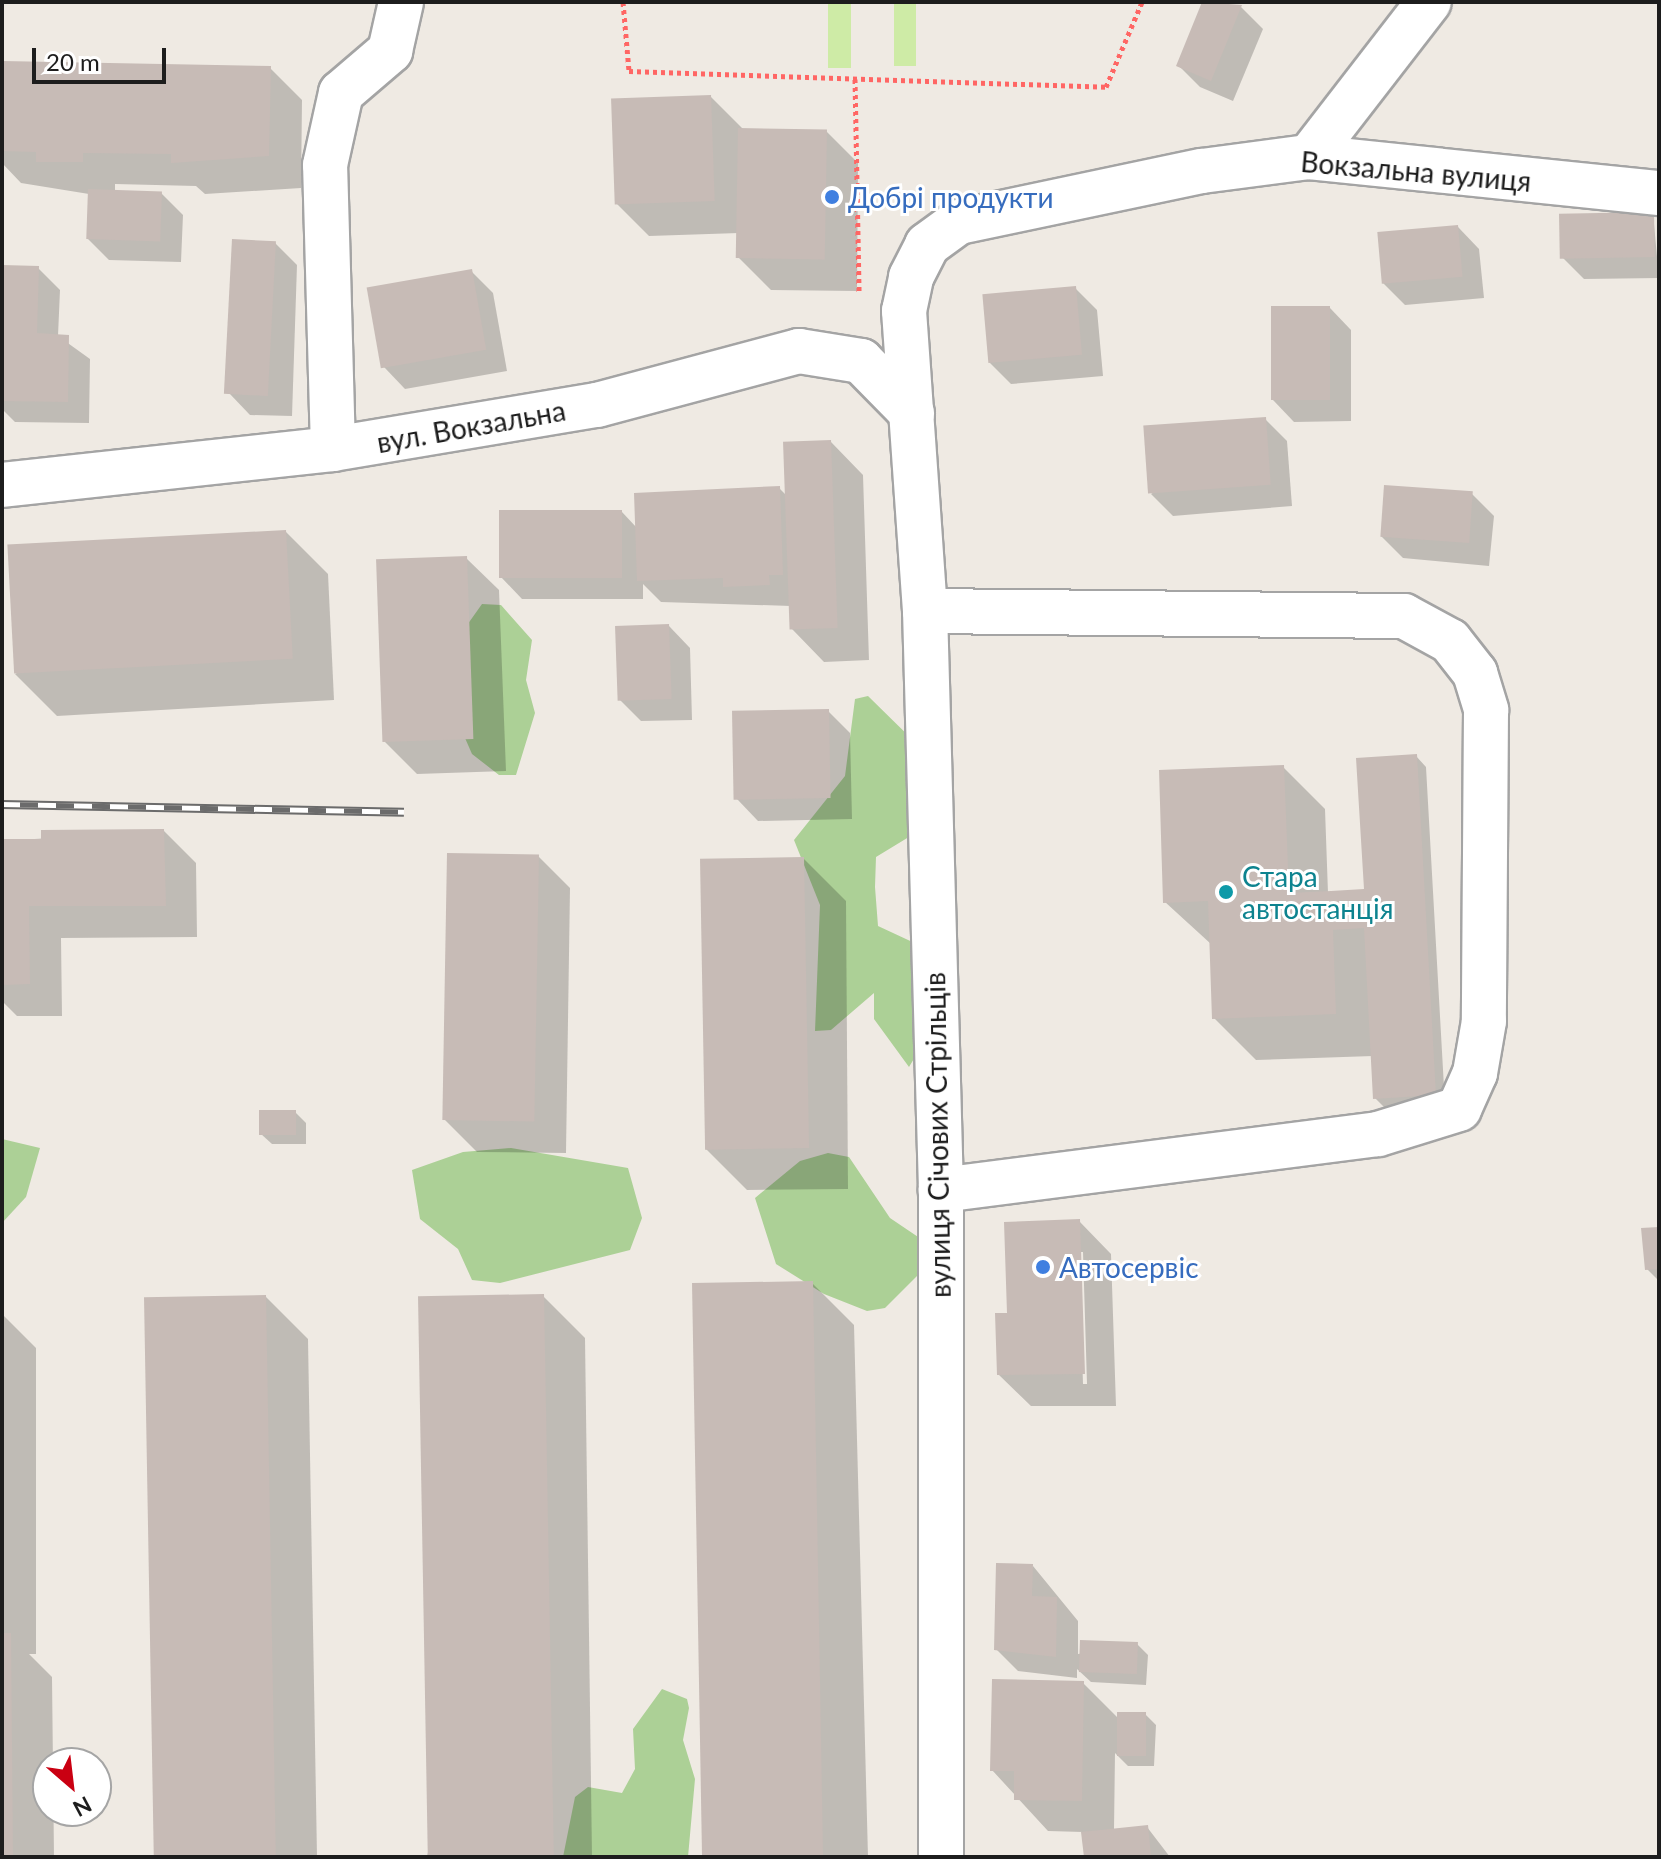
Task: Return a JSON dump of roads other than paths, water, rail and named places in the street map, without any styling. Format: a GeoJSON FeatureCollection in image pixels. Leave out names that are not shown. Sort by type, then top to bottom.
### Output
{"type":"FeatureCollection","features":[{"type":"Feature","properties":{"kind":"street"},"geometry":{"type":"LineString","coordinates":[[333,449],[325,165],[341,93],[390,51],[401,2]]}},
{"type":"Feature","properties":{"kind":"street"},"geometry":{"type":"LineString","coordinates":[[1309,157],[1429,2]]}},
{"type":"Feature","properties":{"kind":"street","name":"Вокзальна вулиця"},"geometry":{"type":"LineString","coordinates":[[912,413],[904,311],[911,277],[927,245],[959,222],[1202,171],[1309,157],[1659,193]]}},
{"type":"Feature","properties":{"kind":"street","name":"вул. Вокзальна"},"geometry":{"type":"LineString","coordinates":[[2,485],[333,449],[597,405],[799,351],[861,361],[912,413]]}},
{"type":"Feature","properties":{"kind":"street","name":"вулиця Січових Стрільців"},"geometry":{"type":"LineString","coordinates":[[912,413],[925,611],[941,1190],[941,1857]]}},
{"type":"Feature","properties":{"kind":"street"},"geometry":{"type":"LineString","coordinates":[[925,611],[1404,616],[1450,641],[1475,673],[1486,710],[1484,1021],[1459,1109],[1378,1134],[941,1190]]}},
{"type":"Feature","properties":{"kind":"railway"},"geometry":{"type":"LineString","coordinates":[[2,804],[404,812]]}},
{"type":"Feature","properties":{"kind":"place","name":"Добрі продукти"},"geometry":{"type":"Point","coordinates":[832,197]}},
{"type":"Feature","properties":{"kind":"place","name":"Стара автостанція"},"geometry":{"type":"Point","coordinates":[1226,892]}},
{"type":"Feature","properties":{"kind":"place","name":"Автосервіс"},"geometry":{"type":"Point","coordinates":[1043,1267]}}]}
